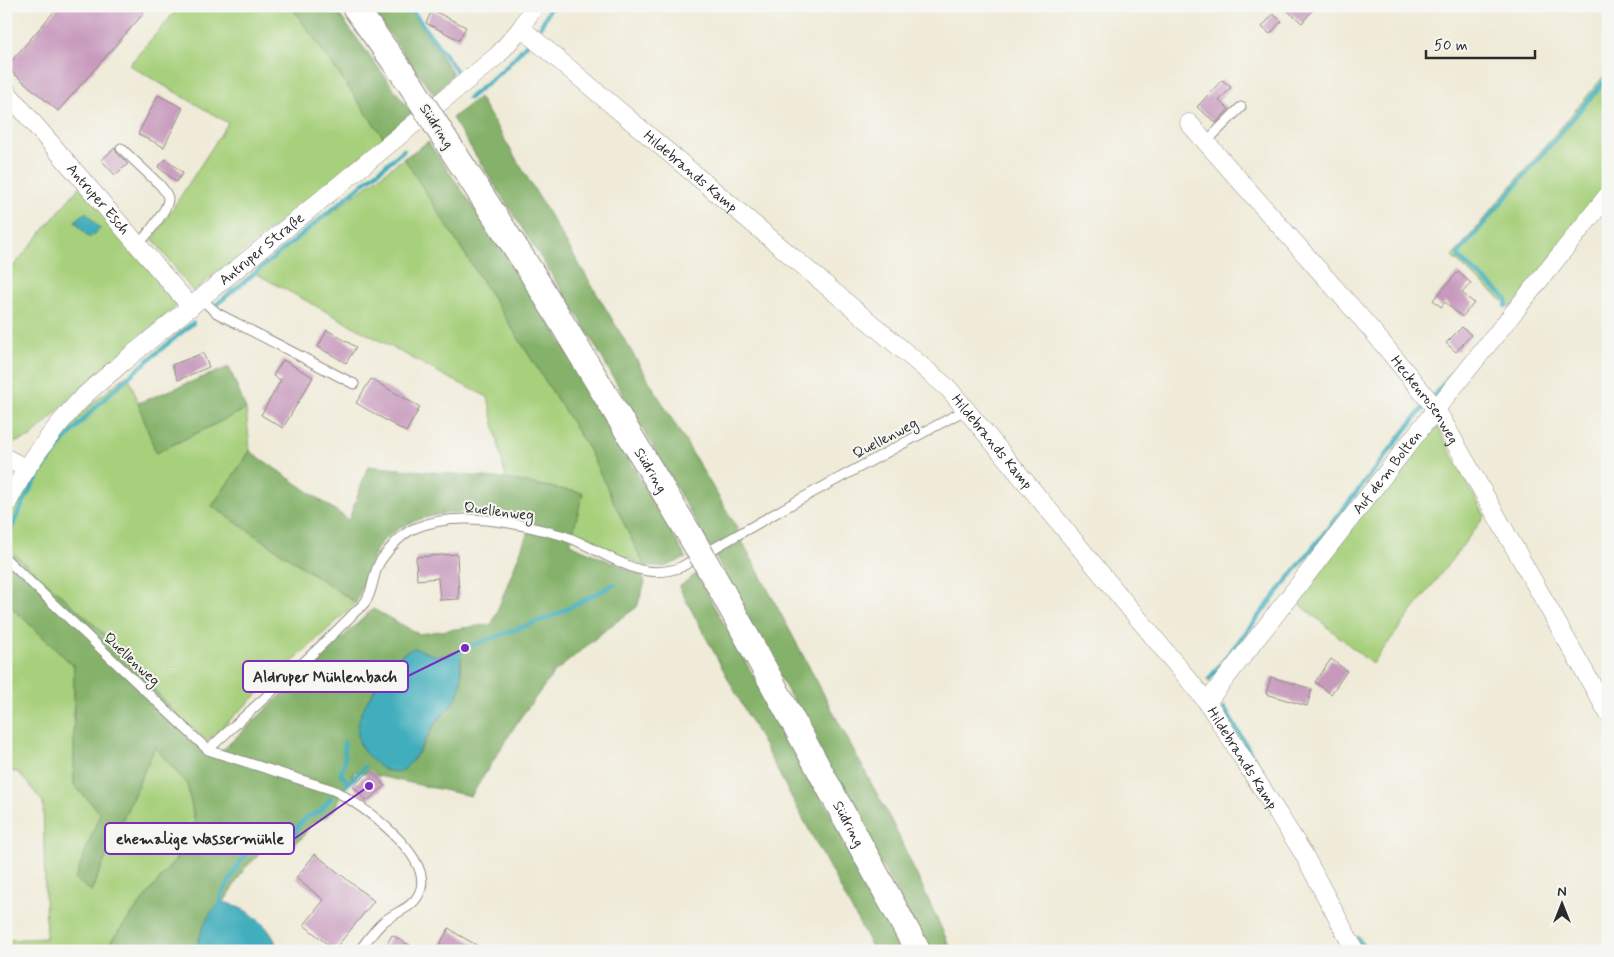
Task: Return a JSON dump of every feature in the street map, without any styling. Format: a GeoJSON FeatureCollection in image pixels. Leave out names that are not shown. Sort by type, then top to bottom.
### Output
{"type":"FeatureCollection","features":[{"type":"Feature","properties":{"kind":"main road","name":"Südring"},"geometry":{"type":"LineString","coordinates":[[354,6],[411,85],[530,270],[690,535],[918,951]]}},
{"type":"Feature","properties":{"kind":"street","name":"Antruper Straße"},"geometry":{"type":"LineString","coordinates":[[6,506],[27,468],[56,429],[84,397],[123,362],[498,55],[521,28],[534,6]]}},
{"type":"Feature","properties":{"kind":"street","name":"Hildebrands Kamp"},"geometry":{"type":"LineString","coordinates":[[521,28],[949,389],[1206,702],[1303,853],[1355,951]]}},
{"type":"Feature","properties":{"kind":"street","name":"Antruper Esch"},"geometry":{"type":"LineString","coordinates":[[6,91],[138,246],[196,303]]}},
{"type":"Feature","properties":{"kind":"street","name":"Heckenrosenweg"},"geometry":{"type":"LineString","coordinates":[[1189,123],[1370,328],[1436,409],[1608,713]]}},
{"type":"Feature","properties":{"kind":"street","name":"Auf dem Bolten"},"geometry":{"type":"LineString","coordinates":[[1206,702],[1436,409],[1608,195]]}},
{"type":"Feature","properties":{"kind":"street"},"geometry":{"type":"LineString","coordinates":[[6,458],[27,468]]}},
{"type":"Feature","properties":{"kind":"lane"},"geometry":{"type":"LineString","coordinates":[[1206,142],[1241,107]]}},
{"type":"Feature","properties":{"kind":"lane"},"geometry":{"type":"LineString","coordinates":[[121,148],[160,186],[168,200],[164,210],[138,246]]}},
{"type":"Feature","properties":{"kind":"lane"},"geometry":{"type":"LineString","coordinates":[[196,303],[354,384]]}},
{"type":"Feature","properties":{"kind":"lane","name":"Quellenweg"},"geometry":{"type":"LineString","coordinates":[[6,559],[208,750],[367,600],[379,563],[393,544],[412,529],[435,522],[463,519],[537,528],[566,537],[636,569],[656,573],[669,572],[681,568],[797,501],[967,409]]}},
{"type":"Feature","properties":{"kind":"lane"},"geometry":{"type":"LineString","coordinates":[[208,750],[333,790],[376,816],[394,833],[414,860],[422,878],[422,885],[419,894],[413,902],[380,924],[359,951]]}},
{"type":"Feature","properties":{"kind":"green space"},"geometry":{"type":"Polygon","coordinates":[[[180,6],[291,6],[384,138],[193,292],[153,239],[228,123],[129,65],[180,6]]]}},
{"type":"Feature","properties":{"kind":"green space"},"geometry":{"type":"Polygon","coordinates":[[[291,6],[333,6],[414,116],[384,138],[291,6]]]}},
{"type":"Feature","properties":{"kind":"green space"},"geometry":{"type":"Polygon","coordinates":[[[369,6],[409,6],[453,74],[435,96],[369,6]]]}},
{"type":"Feature","properties":{"kind":"green space"},"geometry":{"type":"Polygon","coordinates":[[[1608,71],[1608,186],[1511,308],[1452,257],[1608,71]]]}},
{"type":"Feature","properties":{"kind":"green space"},"geometry":{"type":"Polygon","coordinates":[[[479,97],[736,526],[742,541],[894,826],[952,951],[928,951],[709,545],[581,321],[452,118],[479,97]]]}},
{"type":"Feature","properties":{"kind":"green space"},"geometry":{"type":"Polygon","coordinates":[[[428,142],[529,286],[686,558],[664,567],[644,565],[588,448],[404,158],[428,142]]]}},
{"type":"Feature","properties":{"kind":"green space"},"geometry":{"type":"Polygon","coordinates":[[[404,158],[588,448],[644,565],[572,535],[582,493],[506,479],[488,397],[447,377],[253,272],[404,158]]]}},
{"type":"Feature","properties":{"kind":"green space"},"geometry":{"type":"Polygon","coordinates":[[[80,186],[179,304],[78,391],[31,437],[10,444],[6,443],[6,275],[80,186]]]}},
{"type":"Feature","properties":{"kind":"green space"},"geometry":{"type":"Polygon","coordinates":[[[229,367],[246,409],[156,453],[138,403],[229,367]]]}},
{"type":"Feature","properties":{"kind":"green space"},"geometry":{"type":"Polygon","coordinates":[[[128,374],[156,453],[246,409],[250,451],[212,506],[356,603],[207,741],[180,718],[97,627],[6,545],[6,526],[31,474],[88,407],[128,374]]]}},
{"type":"Feature","properties":{"kind":"green space"},"geometry":{"type":"Polygon","coordinates":[[[1434,421],[1485,516],[1372,664],[1295,600],[1434,421]]]}},
{"type":"Feature","properties":{"kind":"green space"},"geometry":{"type":"Polygon","coordinates":[[[250,451],[349,520],[368,466],[506,479],[583,493],[570,544],[642,576],[645,582],[637,607],[609,627],[554,673],[520,718],[471,796],[355,771],[334,810],[326,817],[311,824],[302,838],[294,844],[264,850],[244,869],[224,902],[218,905],[196,951],[103,951],[197,832],[187,784],[155,747],[91,891],[75,879],[100,813],[74,785],[74,666],[6,602],[6,573],[14,554],[97,627],[180,718],[213,759],[373,609],[419,634],[492,624],[533,519],[515,515],[474,512],[432,516],[413,522],[396,531],[381,543],[371,563],[356,603],[212,506],[250,451]],[[423,651],[391,674],[374,692],[362,714],[358,728],[383,770],[401,772],[416,757],[462,682],[461,659],[456,652],[440,656],[423,651]]]}},
{"type":"Feature","properties":{"kind":"green space"},"geometry":{"type":"Polygon","coordinates":[[[696,574],[887,913],[905,951],[874,951],[679,587],[696,574]]]}},
{"type":"Feature","properties":{"kind":"green space"},"geometry":{"type":"Polygon","coordinates":[[[6,602],[74,666],[74,784],[100,813],[91,891],[155,747],[187,784],[197,832],[103,951],[6,951],[6,940],[46,938],[43,802],[18,772],[6,771],[6,602]]]}},
{"type":"Feature","properties":{"kind":"water"},"geometry":{"type":"Polygon","coordinates":[[[86,212],[100,229],[89,238],[75,221],[86,212]]]}},
{"type":"Feature","properties":{"kind":"water"},"geometry":{"type":"Polygon","coordinates":[[[414,648],[438,656],[456,652],[461,657],[460,687],[455,701],[434,725],[407,767],[401,772],[390,771],[379,767],[362,748],[359,740],[359,722],[365,705],[376,688],[386,678],[403,653],[414,648]]]}},
{"type":"Feature","properties":{"kind":"water"},"geometry":{"type":"Polygon","coordinates":[[[224,902],[243,909],[258,919],[270,933],[279,951],[196,951],[202,930],[209,916],[218,905],[224,902]]]}},
{"type":"Feature","properties":{"kind":"building"},"geometry":{"type":"Polygon","coordinates":[[[59,6],[135,6],[144,13],[58,111],[6,67],[59,6]]]}},
{"type":"Feature","properties":{"kind":"building"},"geometry":{"type":"Polygon","coordinates":[[[1282,6],[1316,6],[1302,23],[1282,6]]]}},
{"type":"Feature","properties":{"kind":"building"},"geometry":{"type":"Polygon","coordinates":[[[432,10],[466,27],[459,40],[426,23],[432,10]]]}},
{"type":"Feature","properties":{"kind":"building"},"geometry":{"type":"Polygon","coordinates":[[[1273,14],[1282,21],[1270,34],[1262,27],[1273,14]]]}},
{"type":"Feature","properties":{"kind":"building"},"geometry":{"type":"Polygon","coordinates":[[[1222,80],[1231,87],[1219,101],[1229,109],[1216,123],[1197,107],[1222,80]]]}},
{"type":"Feature","properties":{"kind":"building"},"geometry":{"type":"Polygon","coordinates":[[[158,95],[183,108],[164,147],[138,134],[158,95]]]}},
{"type":"Feature","properties":{"kind":"building"},"geometry":{"type":"Polygon","coordinates":[[[115,148],[117,153],[128,164],[115,175],[101,160],[115,148]]]}},
{"type":"Feature","properties":{"kind":"building"},"geometry":{"type":"Polygon","coordinates":[[[166,159],[183,173],[176,182],[158,167],[166,159]]]}},
{"type":"Feature","properties":{"kind":"building"},"geometry":{"type":"Polygon","coordinates":[[[1458,272],[1471,283],[1462,293],[1474,303],[1462,317],[1445,302],[1441,307],[1433,300],[1458,272]]]}},
{"type":"Feature","properties":{"kind":"building"},"geometry":{"type":"Polygon","coordinates":[[[1462,327],[1471,335],[1456,352],[1446,343],[1462,327]]]}},
{"type":"Feature","properties":{"kind":"building"},"geometry":{"type":"Polygon","coordinates":[[[327,330],[356,347],[346,363],[318,347],[327,330]]]}},
{"type":"Feature","properties":{"kind":"building"},"geometry":{"type":"Polygon","coordinates":[[[203,353],[209,367],[178,380],[172,365],[203,353]]]}},
{"type":"Feature","properties":{"kind":"building"},"geometry":{"type":"Polygon","coordinates":[[[283,360],[313,377],[283,428],[261,415],[281,380],[273,376],[283,360]]]}},
{"type":"Feature","properties":{"kind":"building"},"geometry":{"type":"Polygon","coordinates":[[[371,379],[420,407],[406,432],[356,403],[371,379]]]}},
{"type":"Feature","properties":{"kind":"building"},"geometry":{"type":"Polygon","coordinates":[[[457,554],[459,599],[440,600],[438,578],[417,580],[416,557],[457,554]]]}},
{"type":"Feature","properties":{"kind":"building"},"geometry":{"type":"Polygon","coordinates":[[[1331,659],[1347,671],[1331,694],[1315,682],[1331,659]]]}},
{"type":"Feature","properties":{"kind":"building"},"geometry":{"type":"Polygon","coordinates":[[[1271,677],[1312,689],[1307,706],[1266,694],[1271,677]]]}},
{"type":"Feature","properties":{"kind":"building"},"geometry":{"type":"Polygon","coordinates":[[[371,770],[385,786],[367,801],[353,786],[371,770]]]}},
{"type":"Feature","properties":{"kind":"building"},"geometry":{"type":"Polygon","coordinates":[[[315,854],[374,901],[334,950],[304,925],[324,900],[296,878],[315,854]]]}},
{"type":"Feature","properties":{"kind":"building"},"geometry":{"type":"Polygon","coordinates":[[[449,928],[457,934],[487,951],[436,951],[449,928]]]}},
{"type":"Feature","properties":{"kind":"building"},"geometry":{"type":"Polygon","coordinates":[[[392,935],[420,951],[383,951],[392,935]]]}},
{"type":"Feature","properties":{"kind":"waterway"},"geometry":{"type":"LineString","coordinates":[[409,6],[456,70]]}},
{"type":"Feature","properties":{"kind":"waterway"},"geometry":{"type":"LineString","coordinates":[[539,30],[551,6]]}},
{"type":"Feature","properties":{"kind":"waterway"},"geometry":{"type":"LineString","coordinates":[[469,98],[505,68],[527,44]]}},
{"type":"Feature","properties":{"kind":"waterway"},"geometry":{"type":"LineString","coordinates":[[1506,306],[1507,300],[1505,297],[1459,258],[1458,254],[1608,77]]}},
{"type":"Feature","properties":{"kind":"waterway"},"geometry":{"type":"LineString","coordinates":[[217,304],[404,150]]}},
{"type":"Feature","properties":{"kind":"waterway"},"geometry":{"type":"LineString","coordinates":[[9,535],[30,489],[50,459],[68,437],[107,397],[193,323]]}},
{"type":"Feature","properties":{"kind":"waterway"},"geometry":{"type":"LineString","coordinates":[[1433,397],[1479,340]]}},
{"type":"Feature","properties":{"kind":"waterway"},"geometry":{"type":"LineString","coordinates":[[1209,679],[1427,403]]}},
{"type":"Feature","properties":{"kind":"waterway"},"geometry":{"type":"LineString","coordinates":[[455,659],[465,648],[555,615],[615,584]]}},
{"type":"Feature","properties":{"kind":"waterway"},"geometry":{"type":"LineString","coordinates":[[1224,708],[1259,767]]}},
{"type":"Feature","properties":{"kind":"waterway"},"geometry":{"type":"LineString","coordinates":[[344,742],[345,758],[341,774],[349,783]]}},
{"type":"Feature","properties":{"kind":"waterway"},"geometry":{"type":"LineString","coordinates":[[346,786],[365,767]]}},
{"type":"Feature","properties":{"kind":"waterway"},"geometry":{"type":"LineString","coordinates":[[220,909],[221,896],[242,859],[252,849],[266,843],[287,839],[295,833],[298,826],[307,817],[321,811],[331,798]]}},
{"type":"Feature","properties":{"kind":"waterway"},"geometry":{"type":"LineString","coordinates":[[1358,938],[1365,951]]}},
{"type":"Feature","properties":{"kind":"place","name":"Aldruper Mühlenbach"},"geometry":{"type":"Point","coordinates":[465,648]}},
{"type":"Feature","properties":{"kind":"place","name":"ehemalige Wassermühle"},"geometry":{"type":"Point","coordinates":[369,786]}}]}
